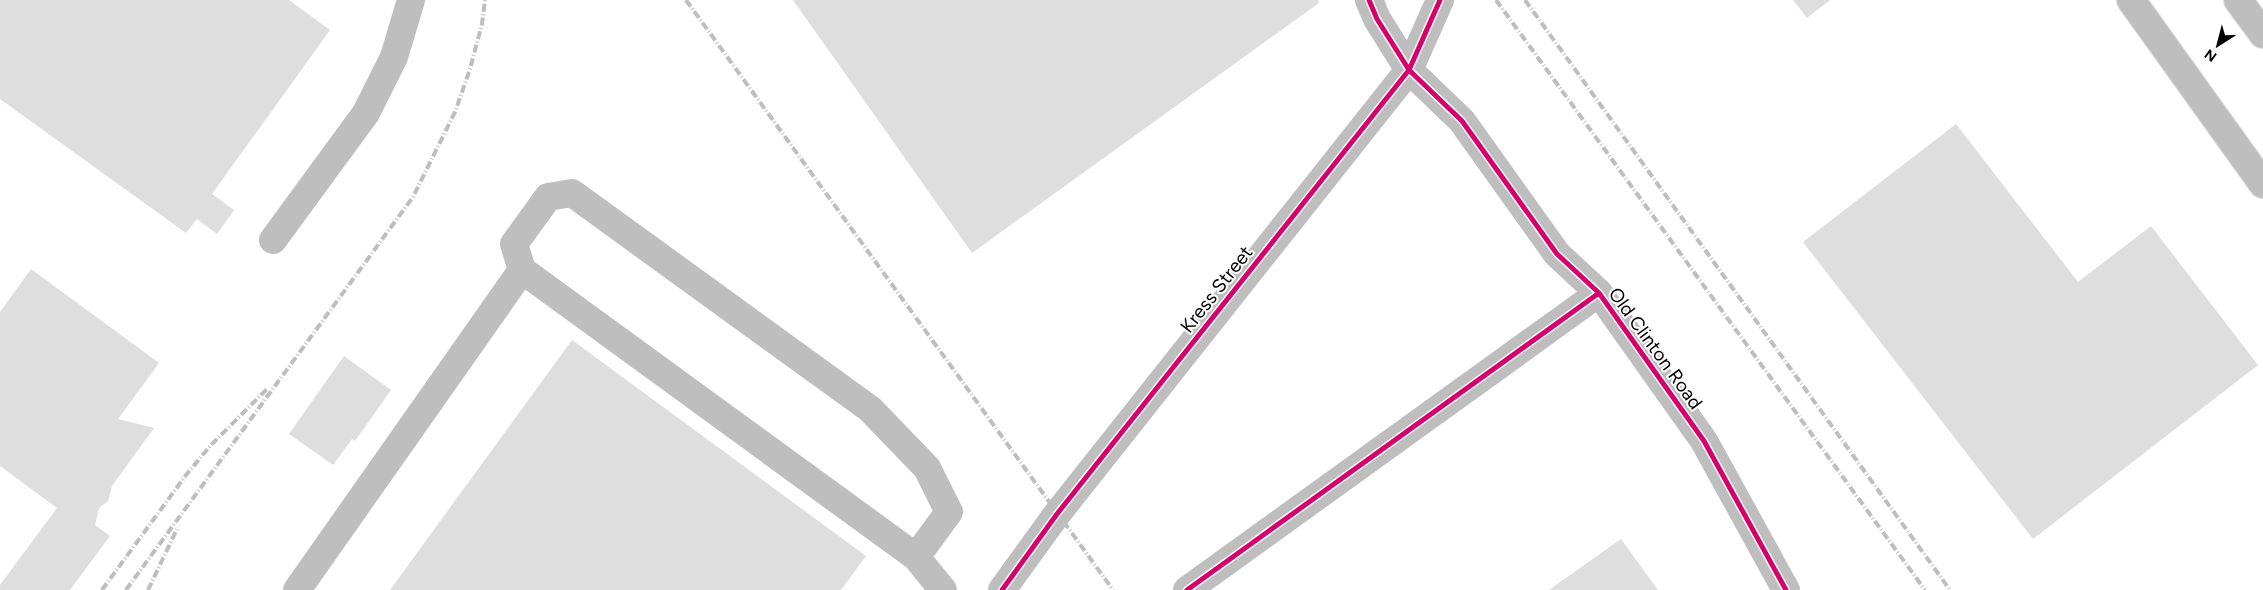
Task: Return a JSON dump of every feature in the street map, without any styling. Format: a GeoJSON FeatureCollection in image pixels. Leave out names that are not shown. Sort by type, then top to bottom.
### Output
{"type":"FeatureCollection","features":[{"type":"Feature","properties":{"kind":"street"},"geometry":{"type":"LineString","coordinates":[[274,240],[366,113],[394,57],[411,0]]}},
{"type":"Feature","properties":{"kind":"street","name":"Old Clinton Road"},"geometry":{"type":"LineString","coordinates":[[1369,0],[1377,19],[1409,70],[1462,121],[1557,254],[1599,293],[1704,441],[1786,590]]}},
{"type":"Feature","properties":{"kind":"street","name":"Kress Street"},"geometry":{"type":"LineString","coordinates":[[1002,590],[1058,514],[1409,70],[1440,0]]}},
{"type":"Feature","properties":{"kind":"street"},"geometry":{"type":"LineString","coordinates":[[2131,0],[2263,184]]}},
{"type":"Feature","properties":{"kind":"street"},"geometry":{"type":"LineString","coordinates":[[2238,0],[2263,34]]}},
{"type":"Feature","properties":{"kind":"street"},"geometry":{"type":"LineString","coordinates":[[916,557],[949,512],[927,468],[862,404],[572,193],[548,197],[514,244],[522,270],[916,557],[943,590]]}},
{"type":"Feature","properties":{"kind":"street"},"geometry":{"type":"LineString","coordinates":[[297,590],[522,270]]}},
{"type":"Feature","properties":{"kind":"street"},"geometry":{"type":"LineString","coordinates":[[1187,590],[1599,293]]}},
{"type":"Feature","properties":{"kind":"building"},"geometry":{"type":"Polygon","coordinates":[[[0,0],[289,0],[330,30],[212,194],[234,210],[217,234],[197,219],[186,233],[0,99],[0,0]]]}},
{"type":"Feature","properties":{"kind":"building"},"geometry":{"type":"Polygon","coordinates":[[[793,0],[1318,0],[1319,3],[972,253],[793,0]]]}},
{"type":"Feature","properties":{"kind":"building"},"geometry":{"type":"Polygon","coordinates":[[[1793,0],[1830,0],[1807,18],[1793,0]]]}},
{"type":"Feature","properties":{"kind":"building"},"geometry":{"type":"Polygon","coordinates":[[[1956,124],[2078,282],[2151,226],[2258,365],[2033,539],[1803,242],[1956,124]]]}},
{"type":"Feature","properties":{"kind":"building"},"geometry":{"type":"Polygon","coordinates":[[[31,269],[159,363],[118,419],[154,428],[112,486],[108,501],[99,508],[95,525],[110,536],[70,590],[0,590],[0,585],[57,508],[0,466],[0,312],[31,269]]]}},
{"type":"Feature","properties":{"kind":"building"},"geometry":{"type":"Polygon","coordinates":[[[572,340],[866,556],[841,590],[390,590],[572,340]]]}},
{"type":"Feature","properties":{"kind":"building"},"geometry":{"type":"Polygon","coordinates":[[[344,356],[391,390],[355,441],[352,439],[333,465],[289,434],[344,356]]]}},
{"type":"Feature","properties":{"kind":"building"},"geometry":{"type":"Polygon","coordinates":[[[1621,539],[1658,590],[1549,590],[1621,539]]]}},
{"type":"Feature","properties":{"kind":"railway"},"geometry":{"type":"LineString","coordinates":[[126,590],[413,197],[455,112],[470,69],[482,24],[485,0]]}},
{"type":"Feature","properties":{"kind":"railway"},"geometry":{"type":"LineString","coordinates":[[686,0],[1113,590]]}},
{"type":"Feature","properties":{"kind":"railway"},"geometry":{"type":"LineString","coordinates":[[1496,0],[1925,590]]}},
{"type":"Feature","properties":{"kind":"railway"},"geometry":{"type":"LineString","coordinates":[[1525,0],[1950,590]]}},
{"type":"Feature","properties":{"kind":"railway"},"geometry":{"type":"LineString","coordinates":[[102,590],[186,475],[211,445],[268,388]]}},
{"type":"Feature","properties":{"kind":"railway"},"geometry":{"type":"LineString","coordinates":[[148,590],[177,529]]}},
{"type":"Feature","properties":{"kind":"cycle path"},"geometry":{"type":"LineString","coordinates":[[1369,0],[1377,19],[1409,70],[1462,121],[1557,254],[1599,293],[1704,441],[1786,590]]}},
{"type":"Feature","properties":{"kind":"cycle path"},"geometry":{"type":"LineString","coordinates":[[1002,590],[1057,514],[1409,70],[1440,0]]}},
{"type":"Feature","properties":{"kind":"cycle path"},"geometry":{"type":"LineString","coordinates":[[1187,590],[1599,293]]}}]}
